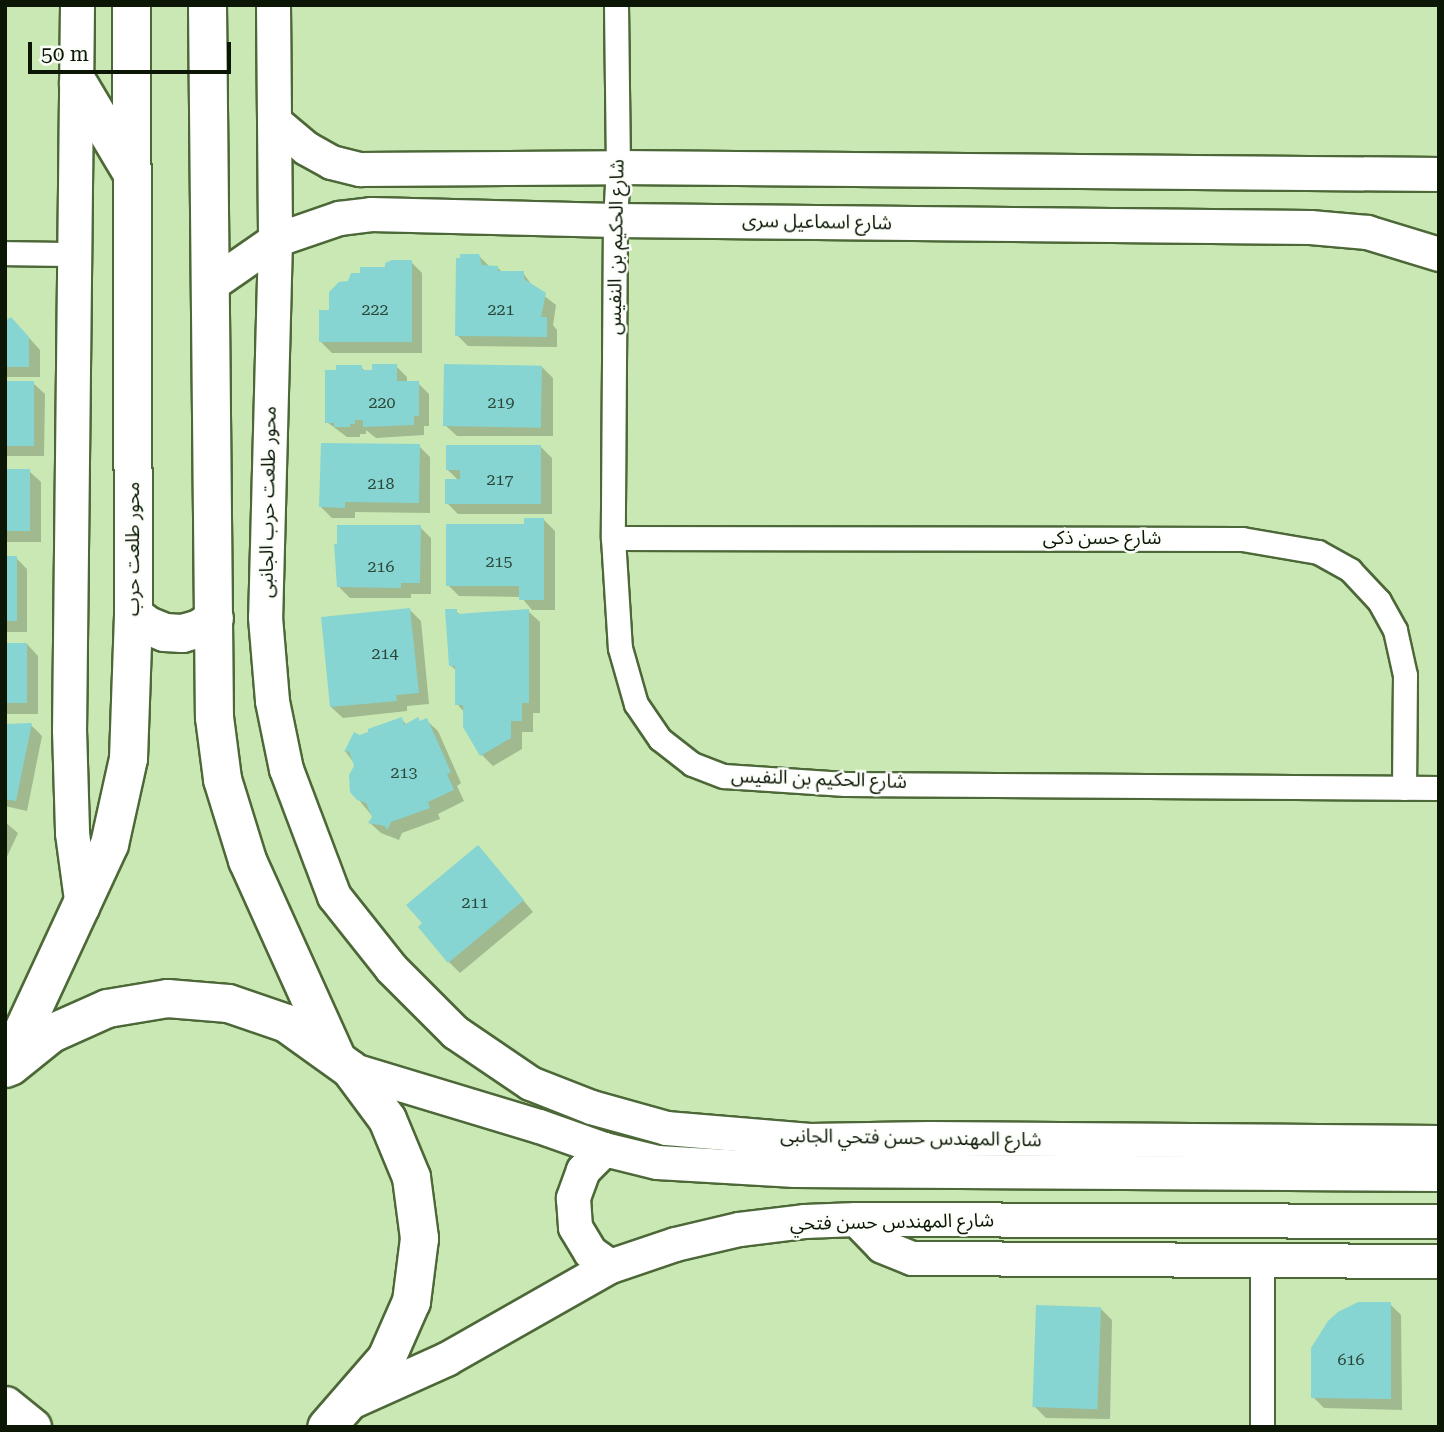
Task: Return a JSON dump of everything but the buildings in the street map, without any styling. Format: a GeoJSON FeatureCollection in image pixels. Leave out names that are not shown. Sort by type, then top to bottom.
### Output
{"type":"FeatureCollection","features":[{"type":"Feature","properties":{"kind":"main road","name":"محور طلعت حرب"},"geometry":{"type":"LineString","coordinates":[[5,1069],[82,907],[108,844],[128,758],[133,614],[131,5]]}},
{"type":"Feature","properties":{"kind":"main road"},"geometry":{"type":"LineString","coordinates":[[207,5],[214,717],[222,779],[247,860],[343,1063],[387,1119],[411,1177],[419,1238],[411,1300],[386,1358],[335,1416]]}},
{"type":"Feature","properties":{"kind":"main road"},"geometry":{"type":"LineString","coordinates":[[78,83],[132,174]]}},
{"type":"Feature","properties":{"kind":"main road"},"geometry":{"type":"LineString","coordinates":[[133,614],[147,625],[173,632],[199,628],[214,618]]}},
{"type":"Feature","properties":{"kind":"main road"},"geometry":{"type":"LineString","coordinates":[[5,1069],[51,1034],[107,1008],[167,998],[228,1003],[286,1023],[343,1063]]}},
{"type":"Feature","properties":{"kind":"main road"},"geometry":{"type":"LineString","coordinates":[[5,1405],[32,1427]]}},
{"type":"Feature","properties":{"kind":"street"},"geometry":{"type":"LineString","coordinates":[[77,5],[78,83],[72,254],[69,729],[72,833],[82,907]]}},
{"type":"Feature","properties":{"kind":"street","name":"محور طلعت حرب الجانبى"},"geometry":{"type":"LineString","coordinates":[[273,5],[275,240],[265,617],[272,701],[286,769],[334,896],[391,968]]}},
{"type":"Feature","properties":{"kind":"street","name":"شارع الحكيم بن النفيس"},"geometry":{"type":"LineString","coordinates":[[616,5],[618,167],[615,220],[613,538],[620,648],[636,704],[660,738],[692,764],[723,776],[845,783],[1439,788]]}},
{"type":"Feature","properties":{"kind":"street"},"geometry":{"type":"LineString","coordinates":[[274,121],[306,148],[331,162],[360,169],[618,167],[1439,174]]}},
{"type":"Feature","properties":{"kind":"street","name":"شارع اسماعيل سرى"},"geometry":{"type":"LineString","coordinates":[[210,285],[275,240],[339,218],[371,214],[615,220],[1310,227],[1367,232],[1439,254]]}},
{"type":"Feature","properties":{"kind":"street"},"geometry":{"type":"LineString","coordinates":[[5,253],[72,254]]}},
{"type":"Feature","properties":{"kind":"street","name":"شارع حسن ذكى"},"geometry":{"type":"LineString","coordinates":[[613,538],[1242,539],[1318,552],[1357,578],[1379,601],[1395,630],[1405,676],[1404,788]]}},
{"type":"Feature","properties":{"kind":"street","name":"شارع المهندس حسن فتحي الجانبى"},"geometry":{"type":"LineString","coordinates":[[391,968],[456,1032],[530,1083],[591,1107],[679,1129],[808,1140],[929,1138],[1439,1142]]}},
{"type":"Feature","properties":{"kind":"street"},"geometry":{"type":"LineString","coordinates":[[343,1063],[604,1149],[656,1162],[718,1168],[928,1172],[1439,1174]]}},
{"type":"Feature","properties":{"kind":"street"},"geometry":{"type":"LineString","coordinates":[[928,1172],[929,1138]]}},
{"type":"Feature","properties":{"kind":"street"},"geometry":{"type":"LineString","coordinates":[[1327,1140],[1327,1173]]}},
{"type":"Feature","properties":{"kind":"street"},"geometry":{"type":"LineString","coordinates":[[604,1149],[583,1170],[573,1198],[575,1227],[590,1252],[610,1266]]}},
{"type":"Feature","properties":{"kind":"street"},"geometry":{"type":"LineString","coordinates":[[856,1219],[882,1246],[912,1258],[1439,1261]]}},
{"type":"Feature","properties":{"kind":"street","name":"شارع المهندس حسن فتحي"},"geometry":{"type":"LineString","coordinates":[[335,1416],[446,1359],[610,1266],[675,1244],[739,1229],[804,1221],[856,1219],[1439,1221]]}},
{"type":"Feature","properties":{"kind":"street"},"geometry":{"type":"LineString","coordinates":[[1262,1262],[1262,1427]]}}]}
